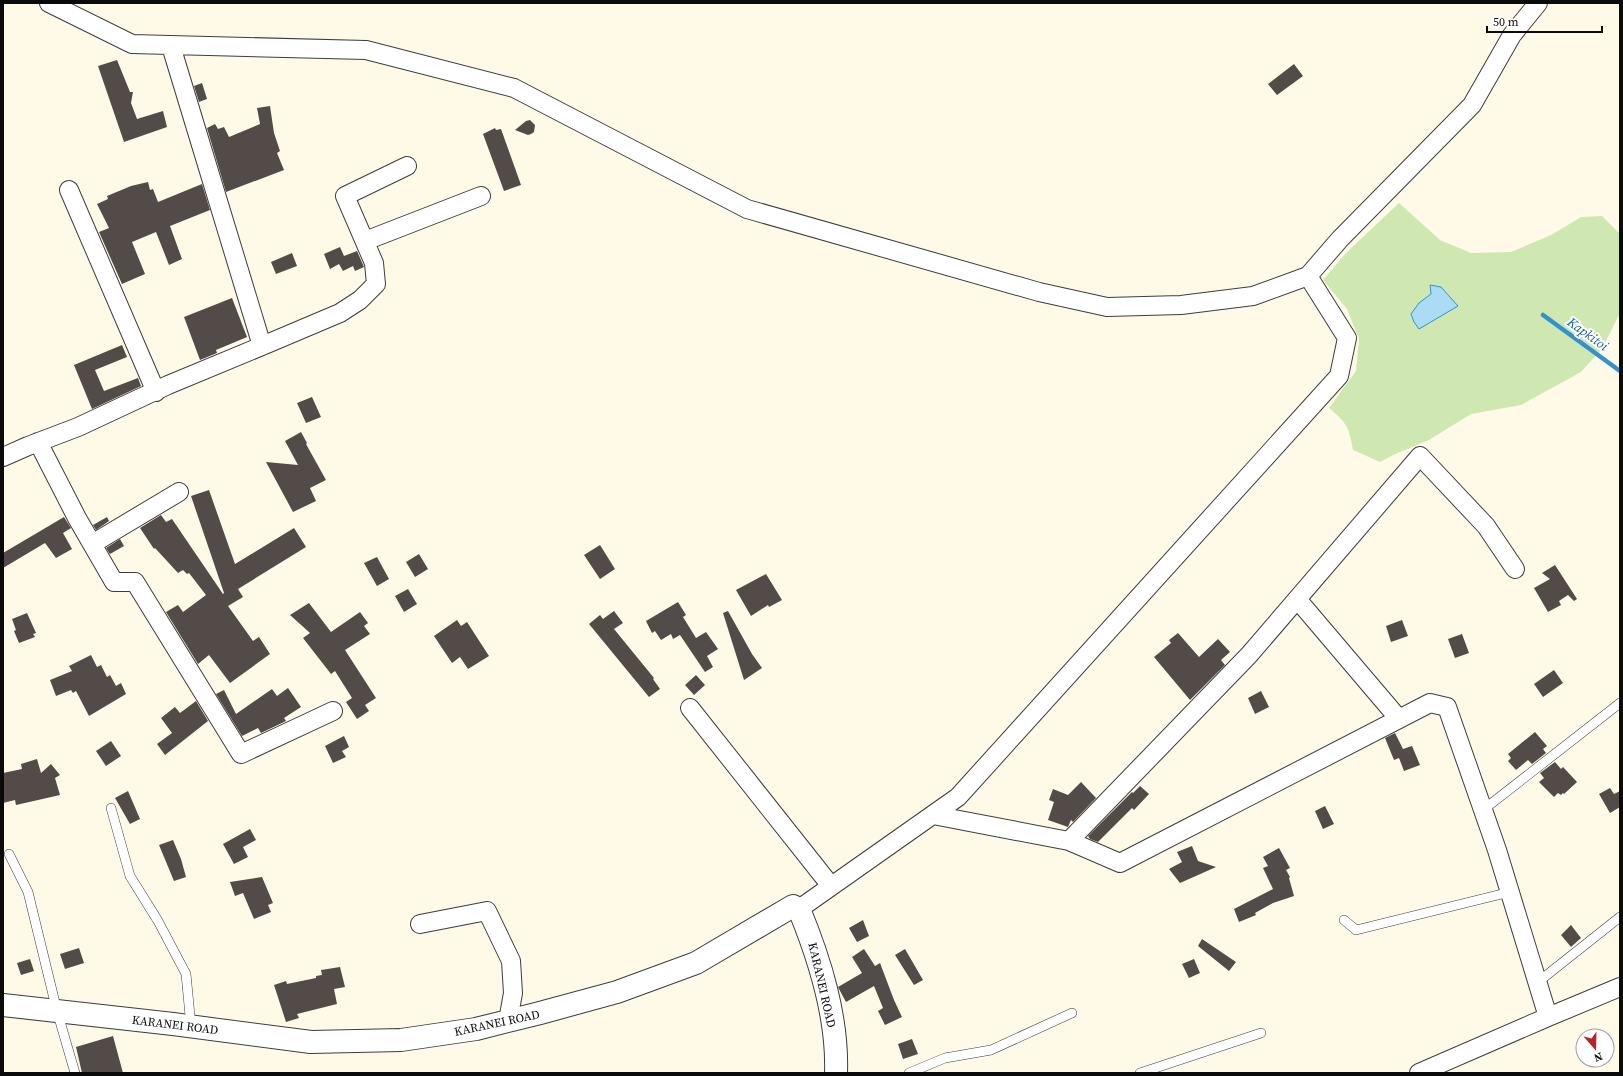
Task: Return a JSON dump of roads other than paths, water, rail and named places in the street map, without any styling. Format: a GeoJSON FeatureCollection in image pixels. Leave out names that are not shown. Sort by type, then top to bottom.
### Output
{"type":"FeatureCollection","features":[{"type":"Feature","properties":{"kind":"street"},"geometry":{"type":"LineString","coordinates":[[49,3],[132,44],[366,50],[514,88],[747,209],[1039,292],[1107,307],[1181,305],[1252,296],[1308,276],[1340,239],[1472,105],[1512,35],[1538,3]]}},
{"type":"Feature","properties":{"kind":"street"},"geometry":{"type":"LineString","coordinates":[[171,46],[262,346]]}},
{"type":"Feature","properties":{"kind":"street"},"geometry":{"type":"LineString","coordinates":[[3,457],[78,427],[340,313],[360,300],[376,284],[374,263],[345,196],[407,166]]}},
{"type":"Feature","properties":{"kind":"street"},"geometry":{"type":"LineString","coordinates":[[69,190],[156,392]]}},
{"type":"Feature","properties":{"kind":"street"},"geometry":{"type":"LineString","coordinates":[[364,241],[481,196]]}},
{"type":"Feature","properties":{"kind":"street"},"geometry":{"type":"LineString","coordinates":[[799,908],[958,797],[1339,376],[1347,338],[1308,276]]}},
{"type":"Feature","properties":{"kind":"street"},"geometry":{"type":"LineString","coordinates":[[38,442],[77,518],[114,582],[134,582],[241,754],[333,711]]}},
{"type":"Feature","properties":{"kind":"street"},"geometry":{"type":"LineString","coordinates":[[1070,841],[1249,655],[1420,456],[1486,526],[1515,569]]}},
{"type":"Feature","properties":{"kind":"street"},"geometry":{"type":"LineString","coordinates":[[92,544],[179,492]]}},
{"type":"Feature","properties":{"kind":"street"},"geometry":{"type":"LineString","coordinates":[[1297,599],[1399,719]]}},
{"type":"Feature","properties":{"kind":"street"},"geometry":{"type":"LineString","coordinates":[[933,815],[1070,841],[1120,863],[1430,703],[1447,707],[1510,892],[1548,1017]]}},
{"type":"Feature","properties":{"kind":"street"},"geometry":{"type":"LineString","coordinates":[[690,708],[831,886]]}},
{"type":"Feature","properties":{"kind":"street","name":"KARANEI ROAD"},"geometry":{"type":"LineString","coordinates":[[3,1005],[191,1026],[311,1042],[400,1040],[476,1029],[617,992],[696,963],[793,906],[799,908],[815,948],[831,1012],[837,1061],[836,1073]]}},
{"type":"Feature","properties":{"kind":"street"},"geometry":{"type":"LineString","coordinates":[[420,924],[487,912],[511,961],[513,993],[508,1021]]}},
{"type":"Feature","properties":{"kind":"street"},"geometry":{"type":"LineString","coordinates":[[1419,1073],[1620,987]]}},
{"type":"Feature","properties":{"kind":"lane"},"geometry":{"type":"LineString","coordinates":[[1483,810],[1620,703]]}},
{"type":"Feature","properties":{"kind":"lane"},"geometry":{"type":"LineString","coordinates":[[111,808],[130,876],[158,921],[186,974],[191,1026]]}},
{"type":"Feature","properties":{"kind":"lane"},"geometry":{"type":"LineString","coordinates":[[9,854],[28,892],[57,1011],[75,1073]]}},
{"type":"Feature","properties":{"kind":"lane"},"geometry":{"type":"LineString","coordinates":[[1344,920],[1356,930],[1510,892]]}},
{"type":"Feature","properties":{"kind":"lane"},"geometry":{"type":"LineString","coordinates":[[1538,982],[1620,917]]}},
{"type":"Feature","properties":{"kind":"lane"},"geometry":{"type":"LineString","coordinates":[[909,1073],[945,1058],[991,1050],[1072,1012]]}},
{"type":"Feature","properties":{"kind":"lane"},"geometry":{"type":"LineString","coordinates":[[1140,1073],[1261,1033]]}},
{"type":"Feature","properties":{"kind":"water"},"geometry":{"type":"Polygon","coordinates":[[[1430,285],[1441,287],[1458,306],[1419,329],[1411,314],[1419,303],[1431,294],[1430,285]]]}},
{"type":"Feature","properties":{"kind":"waterway","name":"Kapkitoi"},"geometry":{"type":"LineString","coordinates":[[1543,315],[1620,371]]}}]}
